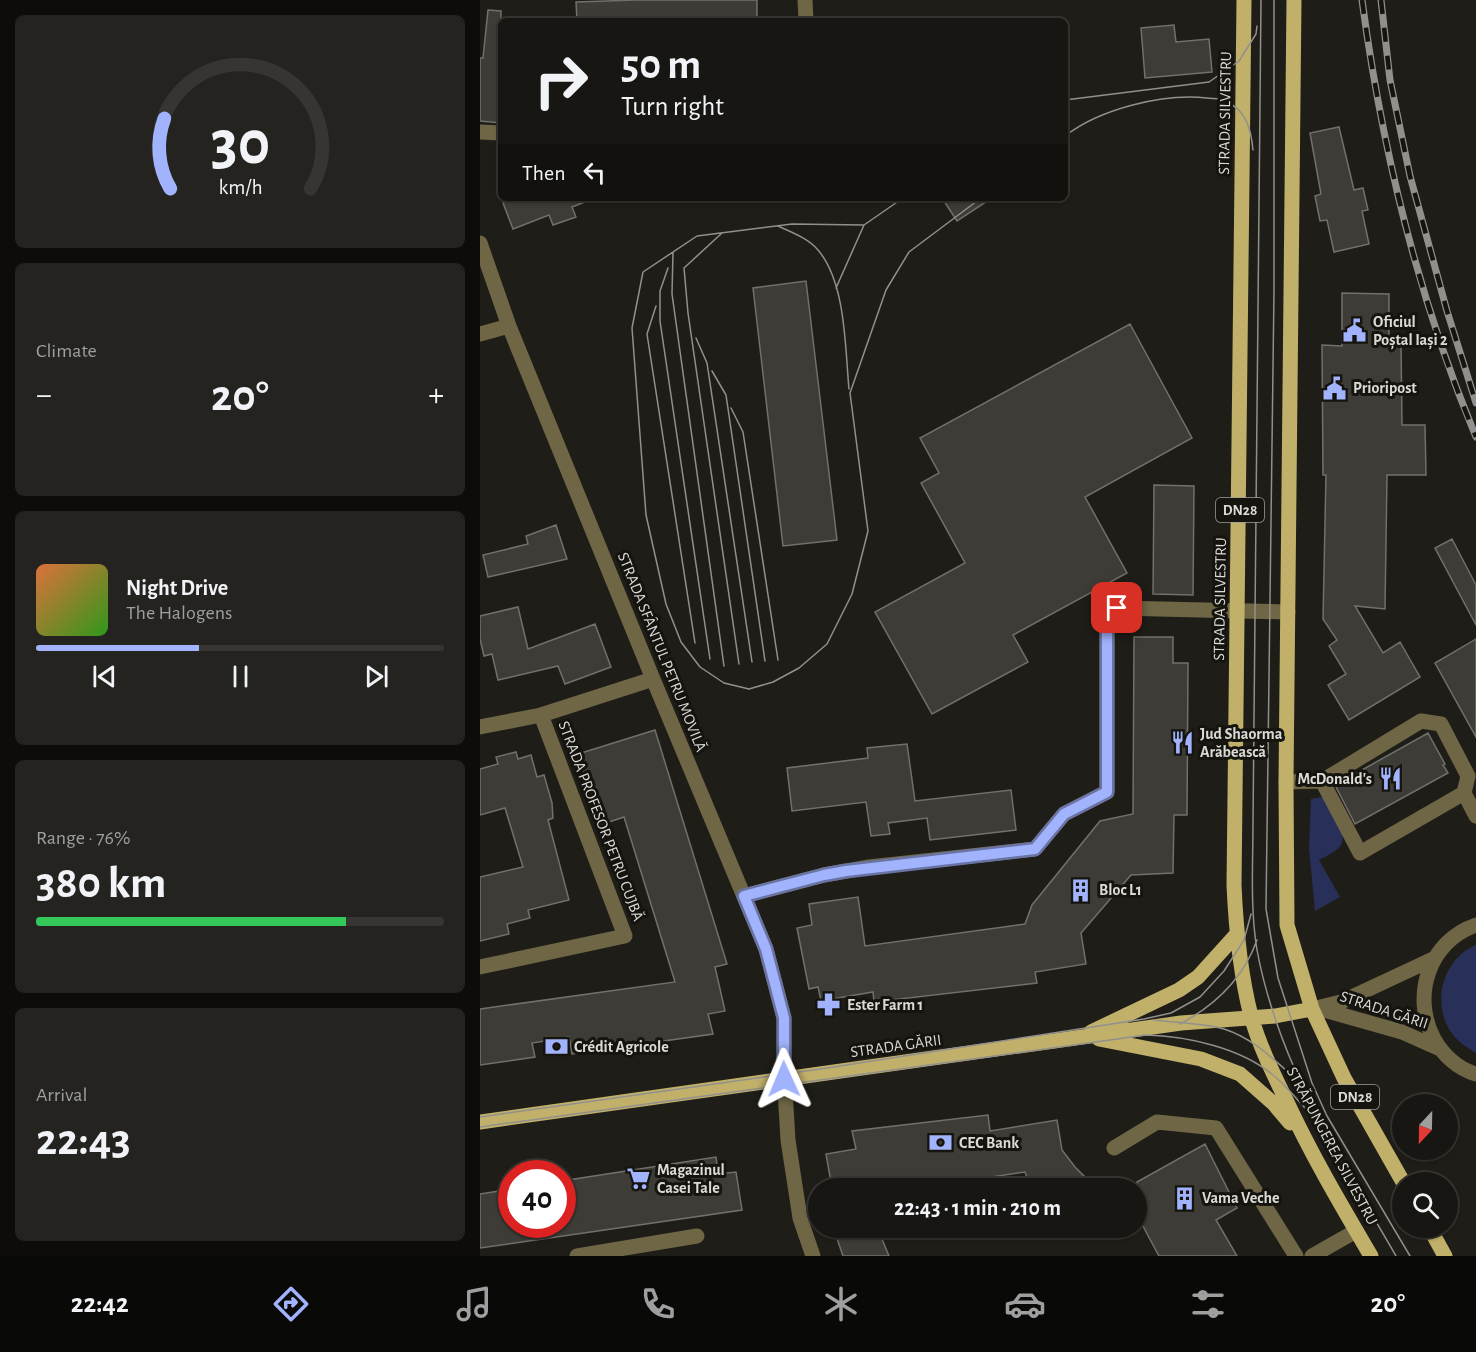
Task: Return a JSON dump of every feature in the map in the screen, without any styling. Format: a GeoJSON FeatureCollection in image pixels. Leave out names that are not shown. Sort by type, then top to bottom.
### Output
{"type":"FeatureCollection","features":[{"type":"Feature","properties":{"kind":"main road","name":"STRADA SILVESTRU"},"geometry":{"type":"LineString","coordinates":[[1244,0],[1234,885],[1236,935],[1241,971],[1252,1018]]}},
{"type":"Feature","properties":{"kind":"main road","name":"DN28"},"geometry":{"type":"LineString","coordinates":[[1294,0],[1286,782],[1287,925],[1315,1008],[1344,1078],[1397,1172]]}},
{"type":"Feature","properties":{"kind":"main road"},"geometry":{"type":"LineString","coordinates":[[1084,1036],[1179,990],[1198,977],[1236,935]]}},
{"type":"Feature","properties":{"kind":"main road","name":"STRADA GĂRII"},"geometry":{"type":"LineString","coordinates":[[480,1122],[1084,1036],[1181,1023],[1252,1018],[1315,1008]]}},
{"type":"Feature","properties":{"kind":"main road","name":"STRĂPUNGEREA SILVESTRU"},"geometry":{"type":"LineString","coordinates":[[1252,1018],[1273,1074],[1304,1139],[1371,1256]]}},
{"type":"Feature","properties":{"kind":"main road"},"geometry":{"type":"LineString","coordinates":[[1084,1036],[1201,1059],[1240,1074],[1274,1104],[1304,1139]]}},
{"type":"Feature","properties":{"kind":"main road"},"geometry":{"type":"LineString","coordinates":[[1435,1238],[1445,1256]]}},
{"type":"Feature","properties":{"kind":"street"},"geometry":{"type":"LineString","coordinates":[[806,0],[806,18]]}},
{"type":"Feature","properties":{"kind":"street"},"geometry":{"type":"LineString","coordinates":[[480,132],[498,133]]}},
{"type":"Feature","properties":{"kind":"street","name":"STRADA SFÂNTUL PETRU MOVILĂ"},"geometry":{"type":"LineString","coordinates":[[480,243],[509,326],[766,949],[784,1018],[784,1079],[788,1140],[800,1218],[813,1256]]}},
{"type":"Feature","properties":{"kind":"street"},"geometry":{"type":"LineString","coordinates":[[480,334],[509,326]]}},
{"type":"Feature","properties":{"kind":"street"},"geometry":{"type":"LineString","coordinates":[[744,896],[835,873],[1035,849],[1064,814],[1107,792],[1107,623],[1117,608],[1288,612]]}},
{"type":"Feature","properties":{"kind":"street","name":"STRADA PROFESOR PETRU CUJBĂ"},"geometry":{"type":"LineString","coordinates":[[480,727],[541,715],[653,679]]}},
{"type":"Feature","properties":{"kind":"street","name":"STRADA PROFESOR PETRU CUJBĂ"},"geometry":{"type":"LineString","coordinates":[[480,967],[625,936],[541,715]]}},
{"type":"Feature","properties":{"kind":"street"},"geometry":{"type":"LineString","coordinates":[[1286,782],[1322,781],[1421,721],[1441,724],[1468,776],[1464,793],[1476,816]]}},
{"type":"Feature","properties":{"kind":"street"},"geometry":{"type":"LineString","coordinates":[[1322,781],[1360,853],[1464,793]]}},
{"type":"Feature","properties":{"kind":"street"},"geometry":{"type":"LineString","coordinates":[[1476,925],[1464,929],[1447,942],[1433,959],[1425,982],[1423,1008],[1428,1027],[1440,1049],[1460,1066],[1476,1074]]}},
{"type":"Feature","properties":{"kind":"street","name":"STRADA GĂRII"},"geometry":{"type":"LineString","coordinates":[[1315,1008],[1341,1002],[1433,959]]}},
{"type":"Feature","properties":{"kind":"street","name":"STRADA GĂRII"},"geometry":{"type":"LineString","coordinates":[[1315,1008],[1402,1032],[1440,1049]]}},
{"type":"Feature","properties":{"kind":"street"},"geometry":{"type":"LineString","coordinates":[[1114,1148],[1157,1122],[1216,1128],[1296,1256]]}},
{"type":"Feature","properties":{"kind":"street"},"geometry":{"type":"LineString","coordinates":[[1312,1256],[1356,1231]]}},
{"type":"Feature","properties":{"kind":"street"},"geometry":{"type":"LineString","coordinates":[[582,1255],[697,1236]]}},
{"type":"Feature","properties":{"kind":"shaded area"},"geometry":{"type":"Polygon","coordinates":[[[1322,797],[1341,828],[1342,841],[1336,850],[1319,860],[1340,897],[1315,911],[1309,848],[1311,799],[1322,797]]]}},
{"type":"Feature","properties":{"kind":"shaded area"},"geometry":{"type":"Polygon","coordinates":[[[1476,945],[1476,1053],[1462,1044],[1451,1032],[1445,1020],[1441,995],[1448,971],[1455,960],[1476,945]]]}},
{"type":"Feature","properties":{"kind":"building"},"geometry":{"type":"Polygon","coordinates":[[[757,0],[757,18],[577,18],[576,2],[757,0]]]}},
{"type":"Feature","properties":{"kind":"building"},"geometry":{"type":"Polygon","coordinates":[[[488,10],[501,11],[501,18],[498,18],[498,123],[480,121],[480,58],[483,58],[488,10]]]}},
{"type":"Feature","properties":{"kind":"building"},"geometry":{"type":"Polygon","coordinates":[[[1174,25],[1176,42],[1209,39],[1212,72],[1145,78],[1141,28],[1174,25]]]}},
{"type":"Feature","properties":{"kind":"building"},"geometry":{"type":"Polygon","coordinates":[[[1339,127],[1354,190],[1363,188],[1368,210],[1362,211],[1369,244],[1334,252],[1327,220],[1320,221],[1315,196],[1321,194],[1310,133],[1339,127]]]}},
{"type":"Feature","properties":{"kind":"building"},"geometry":{"type":"Polygon","coordinates":[[[508,201],[587,201],[572,207],[576,217],[553,225],[549,215],[513,229],[503,203],[508,201]]]}},
{"type":"Feature","properties":{"kind":"building"},"geometry":{"type":"Polygon","coordinates":[[[944,201],[987,201],[957,221],[944,201]]]}},
{"type":"Feature","properties":{"kind":"building"},"geometry":{"type":"Polygon","coordinates":[[[806,281],[837,540],[783,546],[753,288],[806,281]]]}},
{"type":"Feature","properties":{"kind":"building"},"geometry":{"type":"Polygon","coordinates":[[[1342,293],[1389,294],[1389,346],[1401,345],[1402,425],[1425,425],[1426,475],[1387,475],[1385,609],[1355,606],[1383,653],[1400,642],[1420,677],[1349,720],[1328,685],[1346,674],[1329,646],[1337,640],[1323,619],[1326,475],[1323,475],[1322,345],[1342,346],[1342,293]]]}},
{"type":"Feature","properties":{"kind":"building"},"geometry":{"type":"Polygon","coordinates":[[[1130,324],[1192,438],[1085,497],[1127,573],[1013,635],[1028,662],[932,714],[875,612],[965,563],[921,483],[939,473],[920,438],[1130,324]]]}},
{"type":"Feature","properties":{"kind":"building"},"geometry":{"type":"Polygon","coordinates":[[[1154,485],[1194,486],[1193,595],[1153,594],[1154,485]]]}},
{"type":"Feature","properties":{"kind":"building"},"geometry":{"type":"Polygon","coordinates":[[[556,525],[567,559],[488,577],[483,555],[528,544],[526,536],[556,525]]]}},
{"type":"Feature","properties":{"kind":"building"},"geometry":{"type":"Polygon","coordinates":[[[1452,539],[1476,585],[1476,625],[1435,548],[1452,539]]]}},
{"type":"Feature","properties":{"kind":"building"},"geometry":{"type":"Polygon","coordinates":[[[518,607],[528,649],[595,624],[611,667],[565,684],[558,666],[498,680],[492,654],[484,656],[480,639],[480,616],[518,607]]]}},
{"type":"Feature","properties":{"kind":"building"},"geometry":{"type":"Polygon","coordinates":[[[1134,637],[1173,637],[1173,663],[1188,663],[1187,815],[1174,815],[1173,873],[1131,875],[1081,933],[1086,964],[1035,972],[1037,983],[874,1002],[873,992],[821,1001],[818,987],[809,989],[797,928],[812,925],[809,904],[858,897],[865,946],[1025,924],[1032,905],[1100,821],[1133,814],[1134,637]]]}},
{"type":"Feature","properties":{"kind":"building"},"geometry":{"type":"Polygon","coordinates":[[[1476,639],[1476,737],[1435,663],[1476,639]]]}},
{"type":"Feature","properties":{"kind":"building"},"geometry":{"type":"Polygon","coordinates":[[[655,730],[727,964],[715,967],[725,1011],[708,1014],[713,1034],[572,1054],[569,1037],[532,1043],[535,1057],[480,1065],[480,1009],[675,982],[624,817],[600,825],[578,754],[655,730]]]}},
{"type":"Feature","properties":{"kind":"building","name":"McDonald's"},"geometry":{"type":"Polygon","coordinates":[[[1428,733],[1448,773],[1355,824],[1335,785],[1428,733]]]}},
{"type":"Feature","properties":{"kind":"building"},"geometry":{"type":"Polygon","coordinates":[[[907,744],[915,801],[1011,790],[1016,830],[930,840],[927,818],[888,823],[890,834],[871,836],[866,802],[792,811],[787,768],[868,758],[867,748],[907,744]]]}},
{"type":"Feature","properties":{"kind":"building"},"geometry":{"type":"Polygon","coordinates":[[[516,752],[518,759],[531,755],[537,777],[544,775],[552,803],[553,818],[548,820],[569,900],[528,910],[530,918],[507,924],[509,934],[480,941],[480,877],[523,867],[505,808],[480,815],[480,769],[498,764],[496,757],[516,752]]]}},
{"type":"Feature","properties":{"kind":"building"},"geometry":{"type":"Polygon","coordinates":[[[988,1115],[990,1131],[1057,1120],[1062,1150],[1086,1178],[1027,1178],[1025,1172],[985,1178],[830,1178],[826,1154],[856,1149],[852,1131],[988,1115]]]}},
{"type":"Feature","properties":{"kind":"building","name":"Vama Veche"},"geometry":{"type":"Polygon","coordinates":[[[1205,1144],[1237,1208],[1216,1220],[1237,1256],[1159,1256],[1147,1234],[1147,1178],[1144,1178],[1205,1144]]]}},
{"type":"Feature","properties":{"kind":"building"},"geometry":{"type":"Polygon","coordinates":[[[716,1157],[718,1174],[736,1172],[742,1210],[576,1234],[576,1179],[716,1157]]]}},
{"type":"Feature","properties":{"kind":"building"},"geometry":{"type":"Polygon","coordinates":[[[498,1191],[498,1238],[549,1238],[480,1248],[480,1194],[498,1191]]]}},
{"type":"Feature","properties":{"kind":"building"},"geometry":{"type":"Polygon","coordinates":[[[837,1238],[882,1238],[889,1256],[843,1256],[837,1238]]]}},
{"type":"Feature","properties":{"kind":"tram line"},"geometry":{"type":"LineString","coordinates":[[1261,0],[1252,870],[1255,934],[1267,992],[1295,1071],[1333,1146],[1396,1256]]}},
{"type":"Feature","properties":{"kind":"tram line"},"geometry":{"type":"LineString","coordinates":[[1274,0],[1274,290],[1266,909],[1278,978],[1312,1083],[1327,1116],[1410,1256]]}},
{"type":"Feature","properties":{"kind":"tram line"},"geometry":{"type":"LineString","coordinates":[[1068,100],[1209,82],[1239,61],[1256,34],[1257,26]]}},
{"type":"Feature","properties":{"kind":"tram line"},"geometry":{"type":"LineString","coordinates":[[1068,134],[1096,118],[1133,105],[1171,98],[1207,98],[1223,100],[1243,115],[1247,121],[1253,150]]}},
{"type":"Feature","properties":{"kind":"tram line"},"geometry":{"type":"LineString","coordinates":[[899,201],[864,225],[792,224],[697,236],[643,272],[632,328],[646,515],[666,604],[681,642],[700,667],[724,683],[749,689],[773,682],[799,668],[827,644],[852,594],[868,531],[850,393],[886,290],[909,252],[977,201]]}},
{"type":"Feature","properties":{"kind":"tram line"},"geometry":{"type":"LineString","coordinates":[[836,288],[864,225]]}},
{"type":"Feature","properties":{"kind":"tram line"},"geometry":{"type":"LineString","coordinates":[[778,226],[799,236],[818,250],[834,280],[845,335],[849,389]]}},
{"type":"Feature","properties":{"kind":"tram line"},"geometry":{"type":"LineString","coordinates":[[722,233],[684,268],[688,313],[739,664]]}},
{"type":"Feature","properties":{"kind":"tram line"},"geometry":{"type":"LineString","coordinates":[[673,252],[672,294],[724,666]]}},
{"type":"Feature","properties":{"kind":"tram line"},"geometry":{"type":"LineString","coordinates":[[668,268],[660,291],[660,321],[710,659]]}},
{"type":"Feature","properties":{"kind":"tram line"},"geometry":{"type":"LineString","coordinates":[[656,306],[647,334],[695,643]]}},
{"type":"Feature","properties":{"kind":"tram line"},"geometry":{"type":"LineString","coordinates":[[696,338],[707,363],[752,662]]}},
{"type":"Feature","properties":{"kind":"tram line"},"geometry":{"type":"LineString","coordinates":[[712,371],[726,395],[765,661]]}},
{"type":"Feature","properties":{"kind":"tram line"},"geometry":{"type":"LineString","coordinates":[[731,408],[743,432],[778,660]]}},
{"type":"Feature","properties":{"kind":"tram line"},"geometry":{"type":"LineString","coordinates":[[480,1117],[827,1068],[1171,1013],[1200,997],[1224,971],[1244,940],[1251,914]]}},
{"type":"Feature","properties":{"kind":"tram line"},"geometry":{"type":"LineString","coordinates":[[1180,1024],[1193,1017],[1227,990],[1244,967],[1257,940]]}},
{"type":"Feature","properties":{"kind":"tram line"},"geometry":{"type":"LineString","coordinates":[[1154,1020],[1207,1025],[1235,1033],[1263,1050],[1296,1079]]}},
{"type":"Feature","properties":{"kind":"tram line"},"geometry":{"type":"LineString","coordinates":[[480,1127],[1146,1035],[1196,1041],[1245,1058],[1278,1079],[1309,1112]]}},
{"type":"Feature","properties":{"kind":"railway"},"geometry":{"type":"LineString","coordinates":[[1362,0],[1380,112],[1405,222],[1437,331],[1476,437]]}},
{"type":"Feature","properties":{"kind":"railway"},"geometry":{"type":"LineString","coordinates":[[1381,0],[1390,80],[1410,176],[1447,311],[1476,403]]}},
{"type":"Feature","properties":{"kind":"place","name":"Oficiul Poștal Iași 2"},"geometry":{"type":"Point","coordinates":[1355,331]}},
{"type":"Feature","properties":{"kind":"place","name":"Prioripost"},"geometry":{"type":"Point","coordinates":[1335,388]}},
{"type":"Feature","properties":{"kind":"place","name":"Jud Shaorma Arăbească"},"geometry":{"type":"Point","coordinates":[1182,743]}},
{"type":"Feature","properties":{"kind":"place","name":"McDonald's"},"geometry":{"type":"Point","coordinates":[1390,779]}},
{"type":"Feature","properties":{"kind":"place","name":"Bloc L1"},"geometry":{"type":"Point","coordinates":[1081,890]}},
{"type":"Feature","properties":{"kind":"place","name":"Ester Farm 1"},"geometry":{"type":"Point","coordinates":[829,1005]}},
{"type":"Feature","properties":{"kind":"place","name":"Crédit Agricole"},"geometry":{"type":"Point","coordinates":[556,1047]}},
{"type":"Feature","properties":{"kind":"place","name":"CEC Bank"},"geometry":{"type":"Point","coordinates":[941,1143]}},
{"type":"Feature","properties":{"kind":"place","name":"Magazinul Casei Tale"},"geometry":{"type":"Point","coordinates":[639,1179]}},
{"type":"Feature","properties":{"kind":"place","name":"Vama Veche"},"geometry":{"type":"Point","coordinates":[1184,1198]}},
{"type":"Feature","properties":{"kind":"route"},"geometry":{"type":"LineString","coordinates":[[784,1079],[784,1018],[766,949],[744,896],[824,875],[869,867],[1035,849],[1064,814],[1107,792],[1107,623],[1117,608]]}}]}
